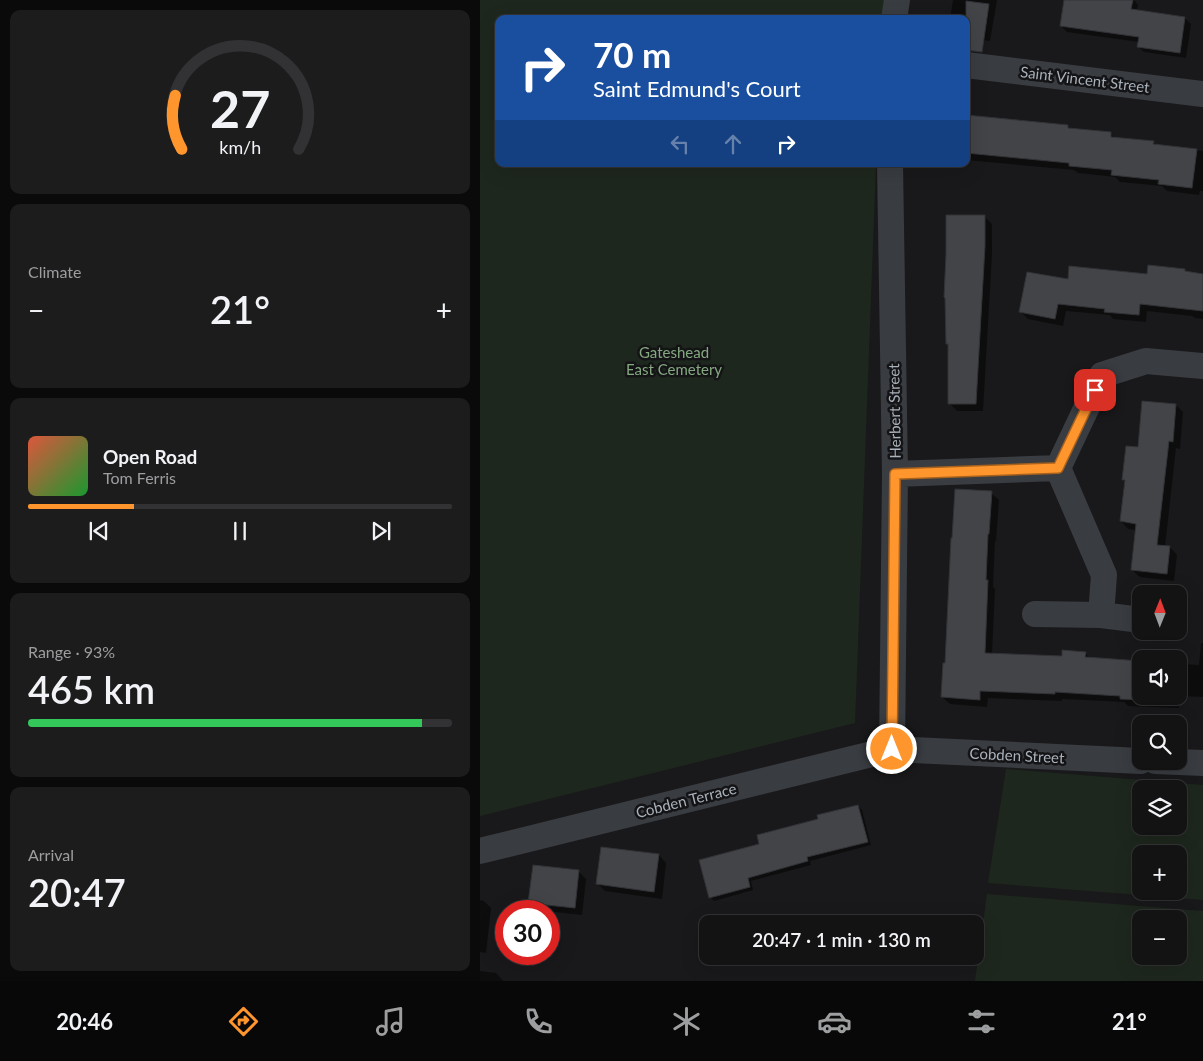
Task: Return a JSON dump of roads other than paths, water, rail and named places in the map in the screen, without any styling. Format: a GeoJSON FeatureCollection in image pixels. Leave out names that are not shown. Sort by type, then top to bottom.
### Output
{"type":"FeatureCollection","features":[{"type":"Feature","properties":{"kind":"street"},"geometry":{"type":"LineString","coordinates":[[895,15],[897,0]]}},
{"type":"Feature","properties":{"kind":"street","name":"Saint Vincent Street"},"geometry":{"type":"LineString","coordinates":[[970,65],[1203,94]]}},
{"type":"Feature","properties":{"kind":"street","name":"Herbert Street"},"geometry":{"type":"LineString","coordinates":[[890,167],[895,474],[892,749]]}},
{"type":"Feature","properties":{"kind":"street"},"geometry":{"type":"LineString","coordinates":[[1101,615],[1104,575],[1058,468],[1102,375],[1146,361],[1203,366]]}},
{"type":"Feature","properties":{"kind":"street"},"geometry":{"type":"LineString","coordinates":[[895,474],[1058,468]]}},
{"type":"Feature","properties":{"kind":"street"},"geometry":{"type":"LineString","coordinates":[[1035,614],[1101,615],[1132,619]]}},
{"type":"Feature","properties":{"kind":"street","name":"Cobden Street"},"geometry":{"type":"LineString","coordinates":[[892,749],[1132,761]]}},
{"type":"Feature","properties":{"kind":"street","name":"Cobden Terrace"},"geometry":{"type":"LineString","coordinates":[[480,851],[892,749]]}},
{"type":"Feature","properties":{"kind":"street"},"geometry":{"type":"LineString","coordinates":[[1187,763],[1203,764]]}},
{"type":"Feature","properties":{"kind":"park label","name":"Gateshead East Cemetery"},"geometry":{"type":"Point","coordinates":[674,360]}}]}
